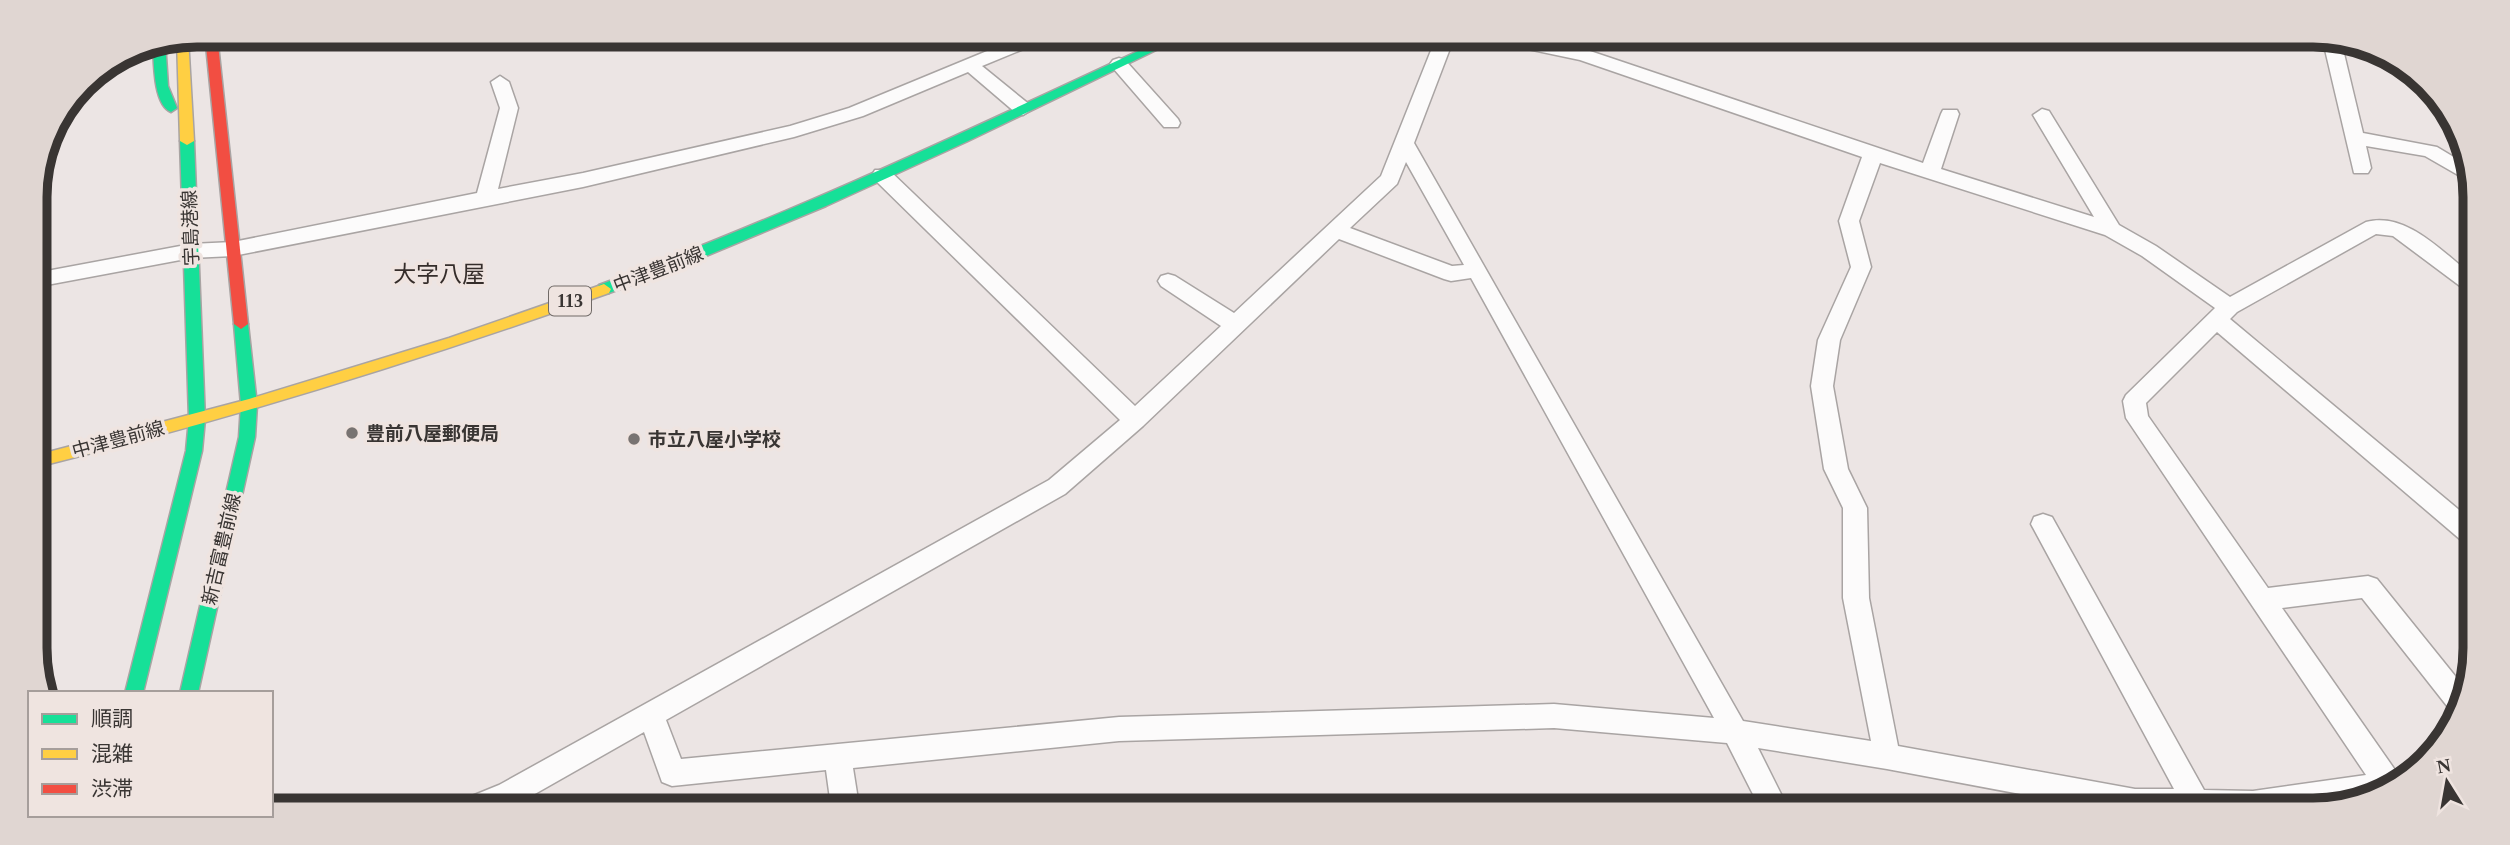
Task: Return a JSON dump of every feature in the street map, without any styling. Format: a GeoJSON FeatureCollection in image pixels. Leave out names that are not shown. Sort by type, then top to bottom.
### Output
{"type":"FeatureCollection","features":[{"type":"Feature","properties":{"kind":"main road","name":"宇島港線"},"geometry":{"type":"LineString","coordinates":[[212,47],[249,405]]}},
{"type":"Feature","properties":{"kind":"main road","name":"中津豊前線"},"geometry":{"type":"LineString","coordinates":[[47,458],[249,405],[454,342],[661,269],[882,175],[1156,47]]}},
{"type":"Feature","properties":{"kind":"main road","name":"宇島港線"},"geometry":{"type":"LineString","coordinates":[[183,48],[197,418]]}},
{"type":"Feature","properties":{"kind":"main road"},"geometry":{"type":"LineString","coordinates":[[160,52],[162,86],[187,146]]}},
{"type":"Feature","properties":{"kind":"main road"},"geometry":{"type":"LineString","coordinates":[[222,139],[232,91]]}},
{"type":"Feature","properties":{"kind":"main road","name":"新吉富豊前線"},"geometry":{"type":"LineString","coordinates":[[189,691],[247,437],[249,405]]}},
{"type":"Feature","properties":{"kind":"main road"},"geometry":{"type":"LineString","coordinates":[[134,691],[194,451],[197,418]]}},
{"type":"Feature","properties":{"kind":"street"},"geometry":{"type":"LineString","coordinates":[[48,278],[191,251],[233,249],[583,180],[794,131],[856,112],[1011,47]]}},
{"type":"Feature","properties":{"kind":"street"},"geometry":{"type":"LineString","coordinates":[[500,798],[1057,487],[1135,420],[1390,179],[1442,47]]}},
{"type":"Feature","properties":{"kind":"street"},"geometry":{"type":"LineString","coordinates":[[1544,47],[1584,55],[1873,154],[2112,230],[2149,251],[2223,313],[2410,485],[2463,527]]}},
{"type":"Feature","properties":{"kind":"street"},"geometry":{"type":"LineString","coordinates":[[2334,49],[2361,168]]}},
{"type":"Feature","properties":{"kind":"street"},"geometry":{"type":"LineString","coordinates":[[1119,64],[1171,123]]}},
{"type":"Feature","properties":{"kind":"street"},"geometry":{"type":"LineString","coordinates":[[971,66],[1023,109]]}},
{"type":"Feature","properties":{"kind":"street"},"geometry":{"type":"LineString","coordinates":[[486,198],[509,108],[500,82]]}},
{"type":"Feature","properties":{"kind":"street"},"geometry":{"type":"LineString","coordinates":[[1930,172],[1950,114]]}},
{"type":"Feature","properties":{"kind":"street"},"geometry":{"type":"LineString","coordinates":[[2042,115],[2112,230]]}},
{"type":"Feature","properties":{"kind":"street"},"geometry":{"type":"LineString","coordinates":[[2354,138],[2430,151],[2460,170]]}},
{"type":"Feature","properties":{"kind":"street"},"geometry":{"type":"LineString","coordinates":[[1405,144],[1435,192],[1476,270],[1737,733],[1769,797]]}},
{"type":"Feature","properties":{"kind":"street"},"geometry":{"type":"LineString","coordinates":[[1873,154],[1849,221],[1861,267],[1829,340],[1822,386],[1836,469],[1855,508],[1856,598],[1887,756]]}},
{"type":"Feature","properties":{"kind":"street"},"geometry":{"type":"LineString","coordinates":[[882,175],[1135,420]]}},
{"type":"Feature","properties":{"kind":"street"},"geometry":{"type":"LineString","coordinates":[[2385,779],[2137,418],[2134,401],[2223,313],[2373,227],[2398,229],[2463,278]]}},
{"type":"Feature","properties":{"kind":"street"},"geometry":{"type":"LineString","coordinates":[[1337,231],[1451,274],[1476,270]]}},
{"type":"Feature","properties":{"kind":"street"},"geometry":{"type":"LineString","coordinates":[[1168,281],[1236,326]]}},
{"type":"Feature","properties":{"kind":"street"},"geometry":{"type":"LineString","coordinates":[[2043,524],[2193,797]]}},
{"type":"Feature","properties":{"kind":"street"},"geometry":{"type":"LineString","coordinates":[[2262,600],[2368,587],[2454,696]]}},
{"type":"Feature","properties":{"kind":"street"},"geometry":{"type":"LineString","coordinates":[[651,714],[672,773],[1119,729],[1555,716],[1737,733],[1887,756],[2106,797]]}},
{"type":"Feature","properties":{"kind":"street"},"geometry":{"type":"LineString","coordinates":[[838,756],[844,798]]}},
{"type":"Feature","properties":{"kind":"street"},"geometry":{"type":"LineString","coordinates":[[2303,797],[2365,788]]}},
{"type":"Feature","properties":{"kind":"traffic: fast"},"geometry":{"type":"LineString","coordinates":[[604,289],[677,262],[821,202],[1156,47]]}},
{"type":"Feature","properties":{"kind":"traffic: fast"},"geometry":{"type":"LineString","coordinates":[[160,52],[162,86],[171,108]]}},
{"type":"Feature","properties":{"kind":"traffic: fast"},"geometry":{"type":"LineString","coordinates":[[134,691],[194,451],[197,419],[187,141]]}},
{"type":"Feature","properties":{"kind":"traffic: fast"},"geometry":{"type":"LineString","coordinates":[[189,691],[247,437],[249,405],[241,324]]}},
{"type":"Feature","properties":{"kind":"traffic: slow"},"geometry":{"type":"LineString","coordinates":[[183,48],[187,141]]}},
{"type":"Feature","properties":{"kind":"traffic: slow"},"geometry":{"type":"LineString","coordinates":[[47,458],[249,405],[454,342],[604,289]]}},
{"type":"Feature","properties":{"kind":"traffic: jam"},"geometry":{"type":"LineString","coordinates":[[212,47],[241,324]]}},
{"type":"Feature","properties":{"kind":"place","name":"豊前八屋郵便局"},"geometry":{"type":"Point","coordinates":[352,433]}},
{"type":"Feature","properties":{"kind":"place","name":"市立八屋小学校"},"geometry":{"type":"Point","coordinates":[634,439]}},
{"type":"Feature","properties":{"kind":"district","name":"大字八屋"},"geometry":{"type":"Point","coordinates":[439,274]}}]}
